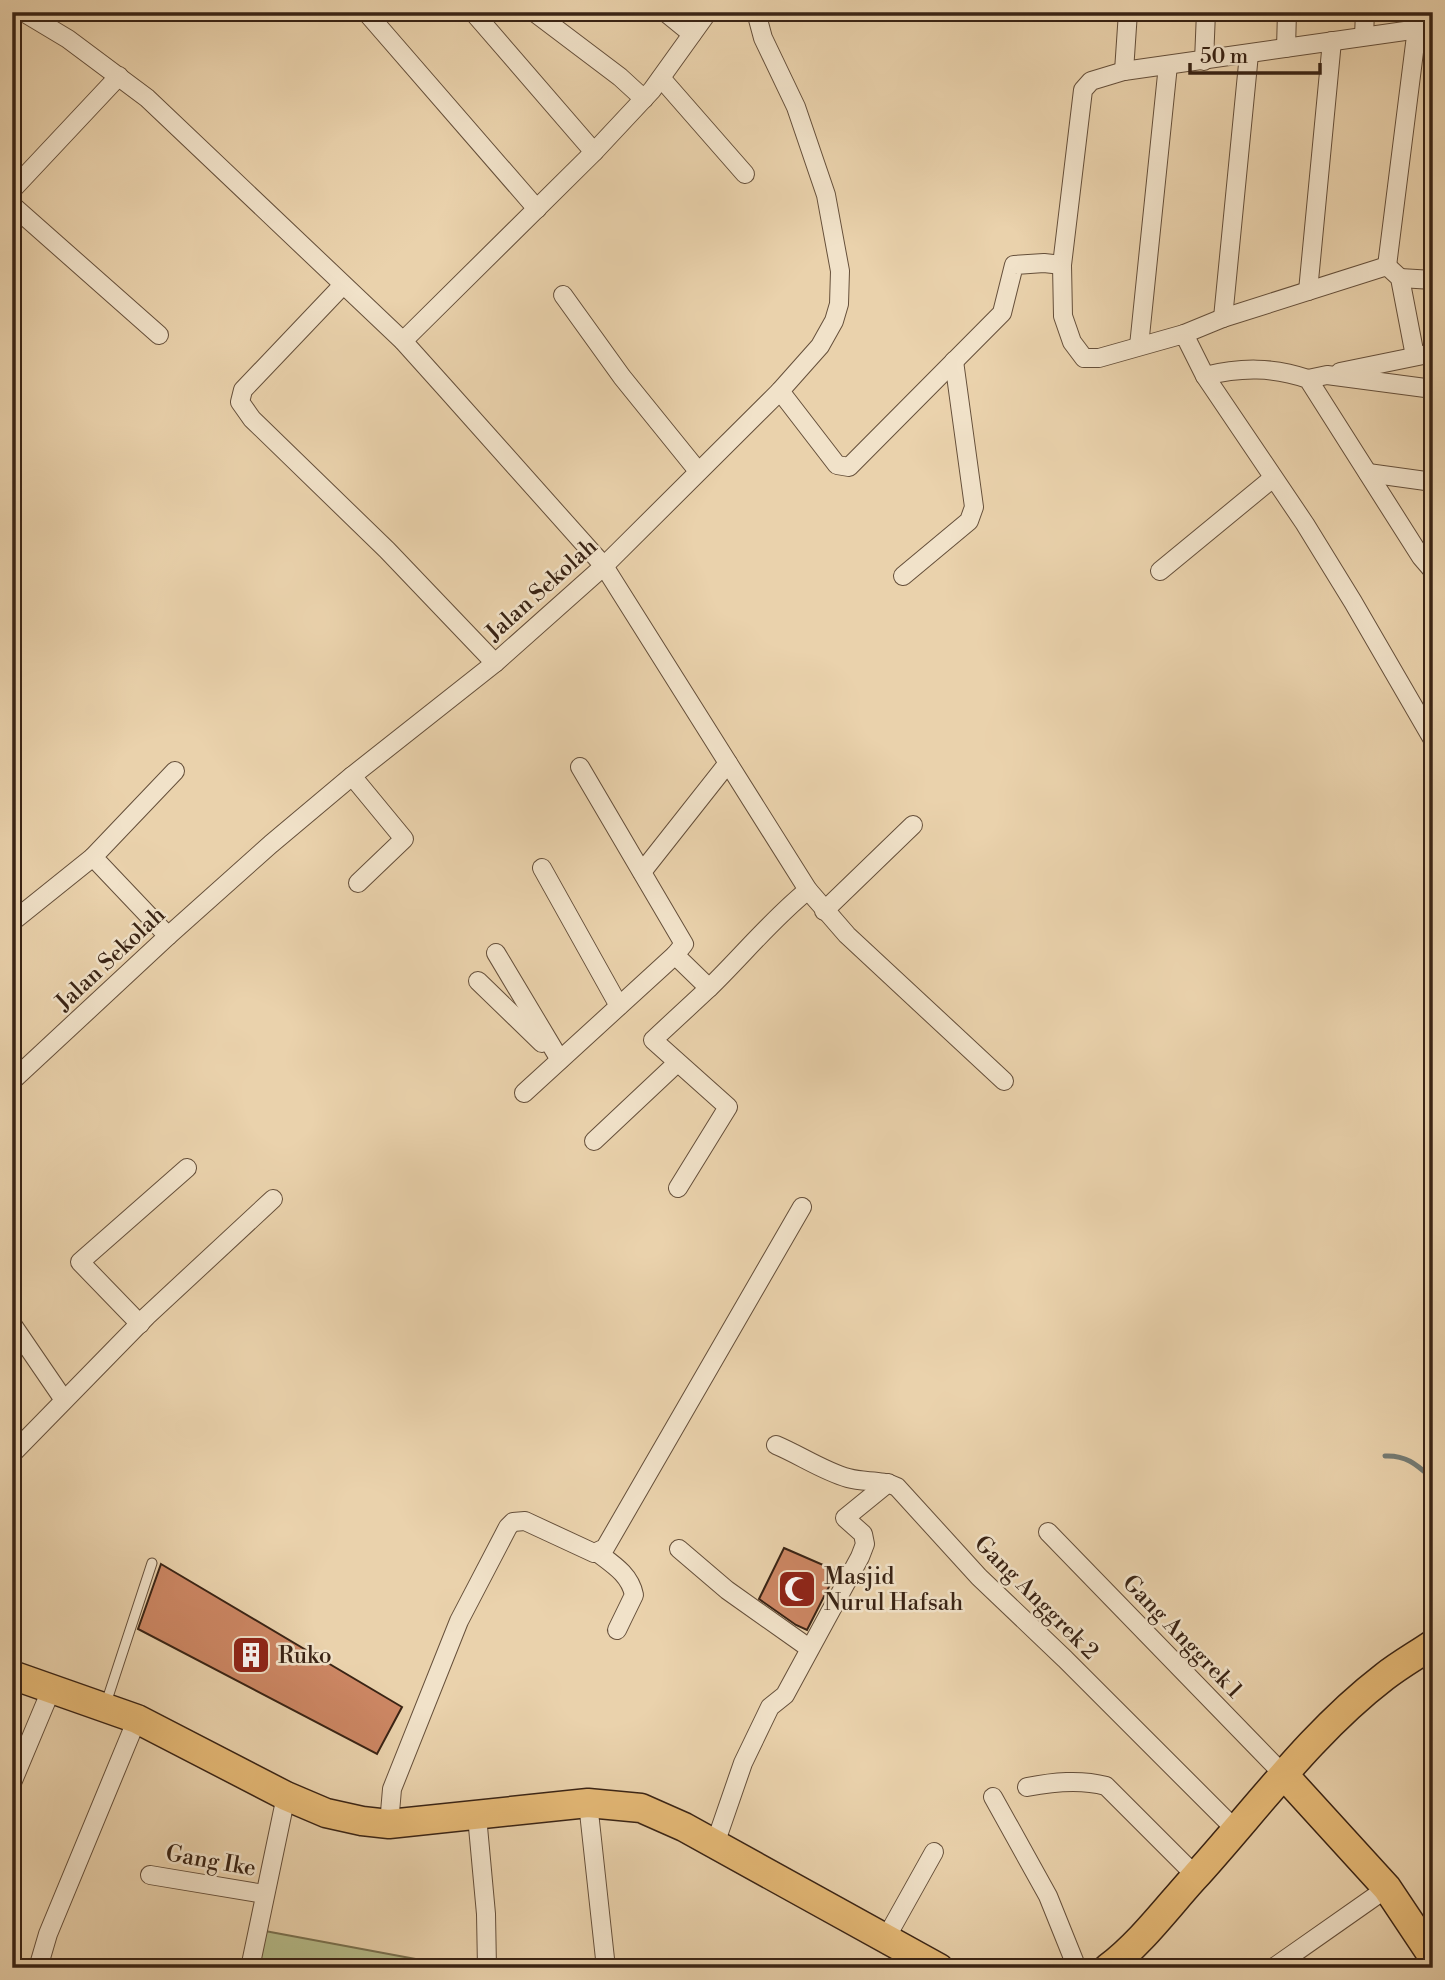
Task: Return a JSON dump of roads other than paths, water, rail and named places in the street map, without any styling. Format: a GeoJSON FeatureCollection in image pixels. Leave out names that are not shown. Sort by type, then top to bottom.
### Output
{"type":"FeatureCollection","features":[{"type":"Feature","properties":{"kind":"main road"},"geometry":{"type":"LineString","coordinates":[[1108,1968],[1120,1959],[1196,1876],[1326,1729],[1383,1677],[1433,1644]]}},
{"type":"Feature","properties":{"kind":"main road"},"geometry":{"type":"LineString","coordinates":[[12,1675],[137,1719],[286,1796],[326,1813],[362,1821],[389,1824],[589,1803],[641,1808],[715,1844],[886,1938],[910,1961],[939,1968]]}},
{"type":"Feature","properties":{"kind":"main road"},"geometry":{"type":"LineString","coordinates":[[1284,1775],[1387,1888],[1433,1957]]}},
{"type":"Feature","properties":{"kind":"street"},"geometry":{"type":"LineString","coordinates":[[23,12],[68,39],[147,97],[342,286],[403,341],[604,566],[808,890],[824,911],[1004,1081]]}},
{"type":"Feature","properties":{"kind":"street"},"geometry":{"type":"LineString","coordinates":[[366,12],[537,209]]}},
{"type":"Feature","properties":{"kind":"street"},"geometry":{"type":"LineString","coordinates":[[474,12],[594,152]]}},
{"type":"Feature","properties":{"kind":"street"},"geometry":{"type":"LineString","coordinates":[[534,12],[620,77],[644,99]]}},
{"type":"Feature","properties":{"kind":"street"},"geometry":{"type":"LineString","coordinates":[[664,12],[692,34]]}},
{"type":"Feature","properties":{"kind":"street"},"geometry":{"type":"LineString","coordinates":[[403,341],[644,99],[708,12]]}},
{"type":"Feature","properties":{"kind":"street","name":"Jalan Sekolah"},"geometry":{"type":"LineString","coordinates":[[12,1081],[271,844],[352,775],[495,663],[604,566],[780,391],[820,346],[834,321],[839,304],[840,271],[826,195],[796,107],[763,38],[756,12]]}},
{"type":"Feature","properties":{"kind":"street"},"geometry":{"type":"LineString","coordinates":[[1124,71],[1128,12]]}},
{"type":"Feature","properties":{"kind":"street"},"geometry":{"type":"LineString","coordinates":[[1204,61],[1206,12]]}},
{"type":"Feature","properties":{"kind":"street"},"geometry":{"type":"LineString","coordinates":[[1286,48],[1287,12]]}},
{"type":"Feature","properties":{"kind":"street"},"geometry":{"type":"LineString","coordinates":[[1364,36],[1365,12]]}},
{"type":"Feature","properties":{"kind":"street"},"geometry":{"type":"LineString","coordinates":[[1415,356],[1393,272],[1425,27],[1124,71],[1091,81],[1083,90],[1062,265],[1065,327],[1084,358],[1093,360],[1184,334],[1308,290],[1393,272],[1433,280]]}},
{"type":"Feature","properties":{"kind":"street"},"geometry":{"type":"LineString","coordinates":[[1308,290],[1332,41]]}},
{"type":"Feature","properties":{"kind":"street"},"geometry":{"type":"LineString","coordinates":[[1223,318],[1249,54]]}},
{"type":"Feature","properties":{"kind":"street"},"geometry":{"type":"LineString","coordinates":[[1139,346],[1168,65]]}},
{"type":"Feature","properties":{"kind":"street"},"geometry":{"type":"LineString","coordinates":[[12,190],[119,76]]}},
{"type":"Feature","properties":{"kind":"street"},"geometry":{"type":"LineString","coordinates":[[661,78],[745,174]]}},
{"type":"Feature","properties":{"kind":"street"},"geometry":{"type":"LineString","coordinates":[[12,205],[159,335]]}},
{"type":"Feature","properties":{"kind":"street"},"geometry":{"type":"LineString","coordinates":[[780,391],[837,465],[849,467],[1002,313],[1014,265],[1062,265]]}},
{"type":"Feature","properties":{"kind":"street"},"geometry":{"type":"LineString","coordinates":[[342,286],[243,390],[240,402],[252,419],[387,550],[495,663]]}},
{"type":"Feature","properties":{"kind":"street"},"geometry":{"type":"LineString","coordinates":[[563,295],[622,377],[698,471]]}},
{"type":"Feature","properties":{"kind":"street"},"geometry":{"type":"LineString","coordinates":[[1184,334],[1205,376],[1353,602],[1433,740]]}},
{"type":"Feature","properties":{"kind":"street"},"geometry":{"type":"LineString","coordinates":[[1205,376],[1240,369],[1282,370],[1308,379],[1433,352]]}},
{"type":"Feature","properties":{"kind":"street"},"geometry":{"type":"LineString","coordinates":[[903,576],[969,521],[973,514],[954,362]]}},
{"type":"Feature","properties":{"kind":"street"},"geometry":{"type":"LineString","coordinates":[[1327,375],[1433,388]]}},
{"type":"Feature","properties":{"kind":"street"},"geometry":{"type":"LineString","coordinates":[[1308,379],[1433,571]]}},
{"type":"Feature","properties":{"kind":"street"},"geometry":{"type":"LineString","coordinates":[[1367,473],[1433,482]]}},
{"type":"Feature","properties":{"kind":"street"},"geometry":{"type":"LineString","coordinates":[[1160,571],[1273,478]]}},
{"type":"Feature","properties":{"kind":"street"},"geometry":{"type":"LineString","coordinates":[[642,872],[728,764]]}},
{"type":"Feature","properties":{"kind":"street"},"geometry":{"type":"LineString","coordinates":[[524,1093],[684,944],[580,768]]}},
{"type":"Feature","properties":{"kind":"street"},"geometry":{"type":"LineString","coordinates":[[12,922],[93,857],[175,771]]}},
{"type":"Feature","properties":{"kind":"street"},"geometry":{"type":"LineString","coordinates":[[352,775],[404,838],[358,883]]}},
{"type":"Feature","properties":{"kind":"street"},"geometry":{"type":"LineString","coordinates":[[824,911],[913,825]]}},
{"type":"Feature","properties":{"kind":"street"},"geometry":{"type":"LineString","coordinates":[[93,857],[168,936]]}},
{"type":"Feature","properties":{"kind":"street"},"geometry":{"type":"LineString","coordinates":[[542,868],[619,1006]]}},
{"type":"Feature","properties":{"kind":"street"},"geometry":{"type":"LineString","coordinates":[[678,1188],[728,1107],[653,1040],[746,952],[789,905],[808,890]]}},
{"type":"Feature","properties":{"kind":"street"},"geometry":{"type":"LineString","coordinates":[[496,953],[560,1060]]}},
{"type":"Feature","properties":{"kind":"street"},"geometry":{"type":"LineString","coordinates":[[675,955],[709,988]]}},
{"type":"Feature","properties":{"kind":"street"},"geometry":{"type":"LineString","coordinates":[[478,981],[560,1060]]}},
{"type":"Feature","properties":{"kind":"street"},"geometry":{"type":"LineString","coordinates":[[594,1141],[677,1063]]}},
{"type":"Feature","properties":{"kind":"street"},"geometry":{"type":"LineString","coordinates":[[139,1324],[80,1262],[187,1168]]}},
{"type":"Feature","properties":{"kind":"street"},"geometry":{"type":"LineString","coordinates":[[12,1454],[139,1324],[273,1199]]}},
{"type":"Feature","properties":{"kind":"street"},"geometry":{"type":"LineString","coordinates":[[598,1553],[605,1548],[615,1532],[802,1207]]}},
{"type":"Feature","properties":{"kind":"street"},"geometry":{"type":"LineString","coordinates":[[12,1324],[64,1400]]}},
{"type":"Feature","properties":{"kind":"street"},"geometry":{"type":"LineString","coordinates":[[776,1445],[848,1478],[888,1483]]}},
{"type":"Feature","properties":{"kind":"street"},"geometry":{"type":"LineString","coordinates":[[715,1844],[743,1763],[770,1707],[785,1695],[860,1557],[865,1544],[863,1534],[845,1518],[888,1483]]}},
{"type":"Feature","properties":{"kind":"street","name":"Gang Anggrek 2"},"geometry":{"type":"LineString","coordinates":[[888,1483],[897,1487],[979,1577],[1065,1658],[1237,1831]]}},
{"type":"Feature","properties":{"kind":"street"},"geometry":{"type":"LineString","coordinates":[[389,1824],[392,1789],[460,1621],[513,1522],[525,1521],[598,1553],[627,1576],[634,1595],[617,1630]]}},
{"type":"Feature","properties":{"kind":"street","name":"Gang Anggrek 1"},"geometry":{"type":"LineString","coordinates":[[1048,1532],[1284,1775]]}},
{"type":"Feature","properties":{"kind":"street"},"geometry":{"type":"LineString","coordinates":[[679,1549],[727,1590],[809,1648]]}},
{"type":"Feature","properties":{"kind":"street"},"geometry":{"type":"LineString","coordinates":[[13,1778],[51,1690]]}},
{"type":"Feature","properties":{"kind":"street"},"geometry":{"type":"LineString","coordinates":[[38,1968],[48,1934],[137,1719]]}},
{"type":"Feature","properties":{"kind":"street"},"geometry":{"type":"LineString","coordinates":[[1027,1787],[1051,1783],[1091,1782],[1106,1786],[1196,1876]]}},
{"type":"Feature","properties":{"kind":"street"},"geometry":{"type":"LineString","coordinates":[[250,1968],[286,1796]]}},
{"type":"Feature","properties":{"kind":"street"},"geometry":{"type":"LineString","coordinates":[[993,1797],[1048,1896],[1077,1968]]}},
{"type":"Feature","properties":{"kind":"street"},"geometry":{"type":"LineString","coordinates":[[589,1803],[606,1968]]}},
{"type":"Feature","properties":{"kind":"street"},"geometry":{"type":"LineString","coordinates":[[477,1816],[486,1914],[486,1968]]}},
{"type":"Feature","properties":{"kind":"street"},"geometry":{"type":"LineString","coordinates":[[886,1938],[934,1852]]}},
{"type":"Feature","properties":{"kind":"street","name":"Gang Ike"},"geometry":{"type":"LineString","coordinates":[[150,1875],[264,1894]]}},
{"type":"Feature","properties":{"kind":"street"},"geometry":{"type":"LineString","coordinates":[[1273,1968],[1387,1888]]}},
{"type":"Feature","properties":{"kind":"lane"},"geometry":{"type":"LineString","coordinates":[[104,1708],[152,1563]]}},
{"type":"Feature","properties":{"kind":"waterway"},"geometry":{"type":"LineString","coordinates":[[1385,1456],[1406,1459],[1433,1479]]}},
{"type":"Feature","properties":{"kind":"place","name":"Masjid Nurul Hafsah"},"geometry":{"type":"Point","coordinates":[797,1589]}},
{"type":"Feature","properties":{"kind":"place","name":"Ruko"},"geometry":{"type":"Point","coordinates":[251,1655]}}]}
